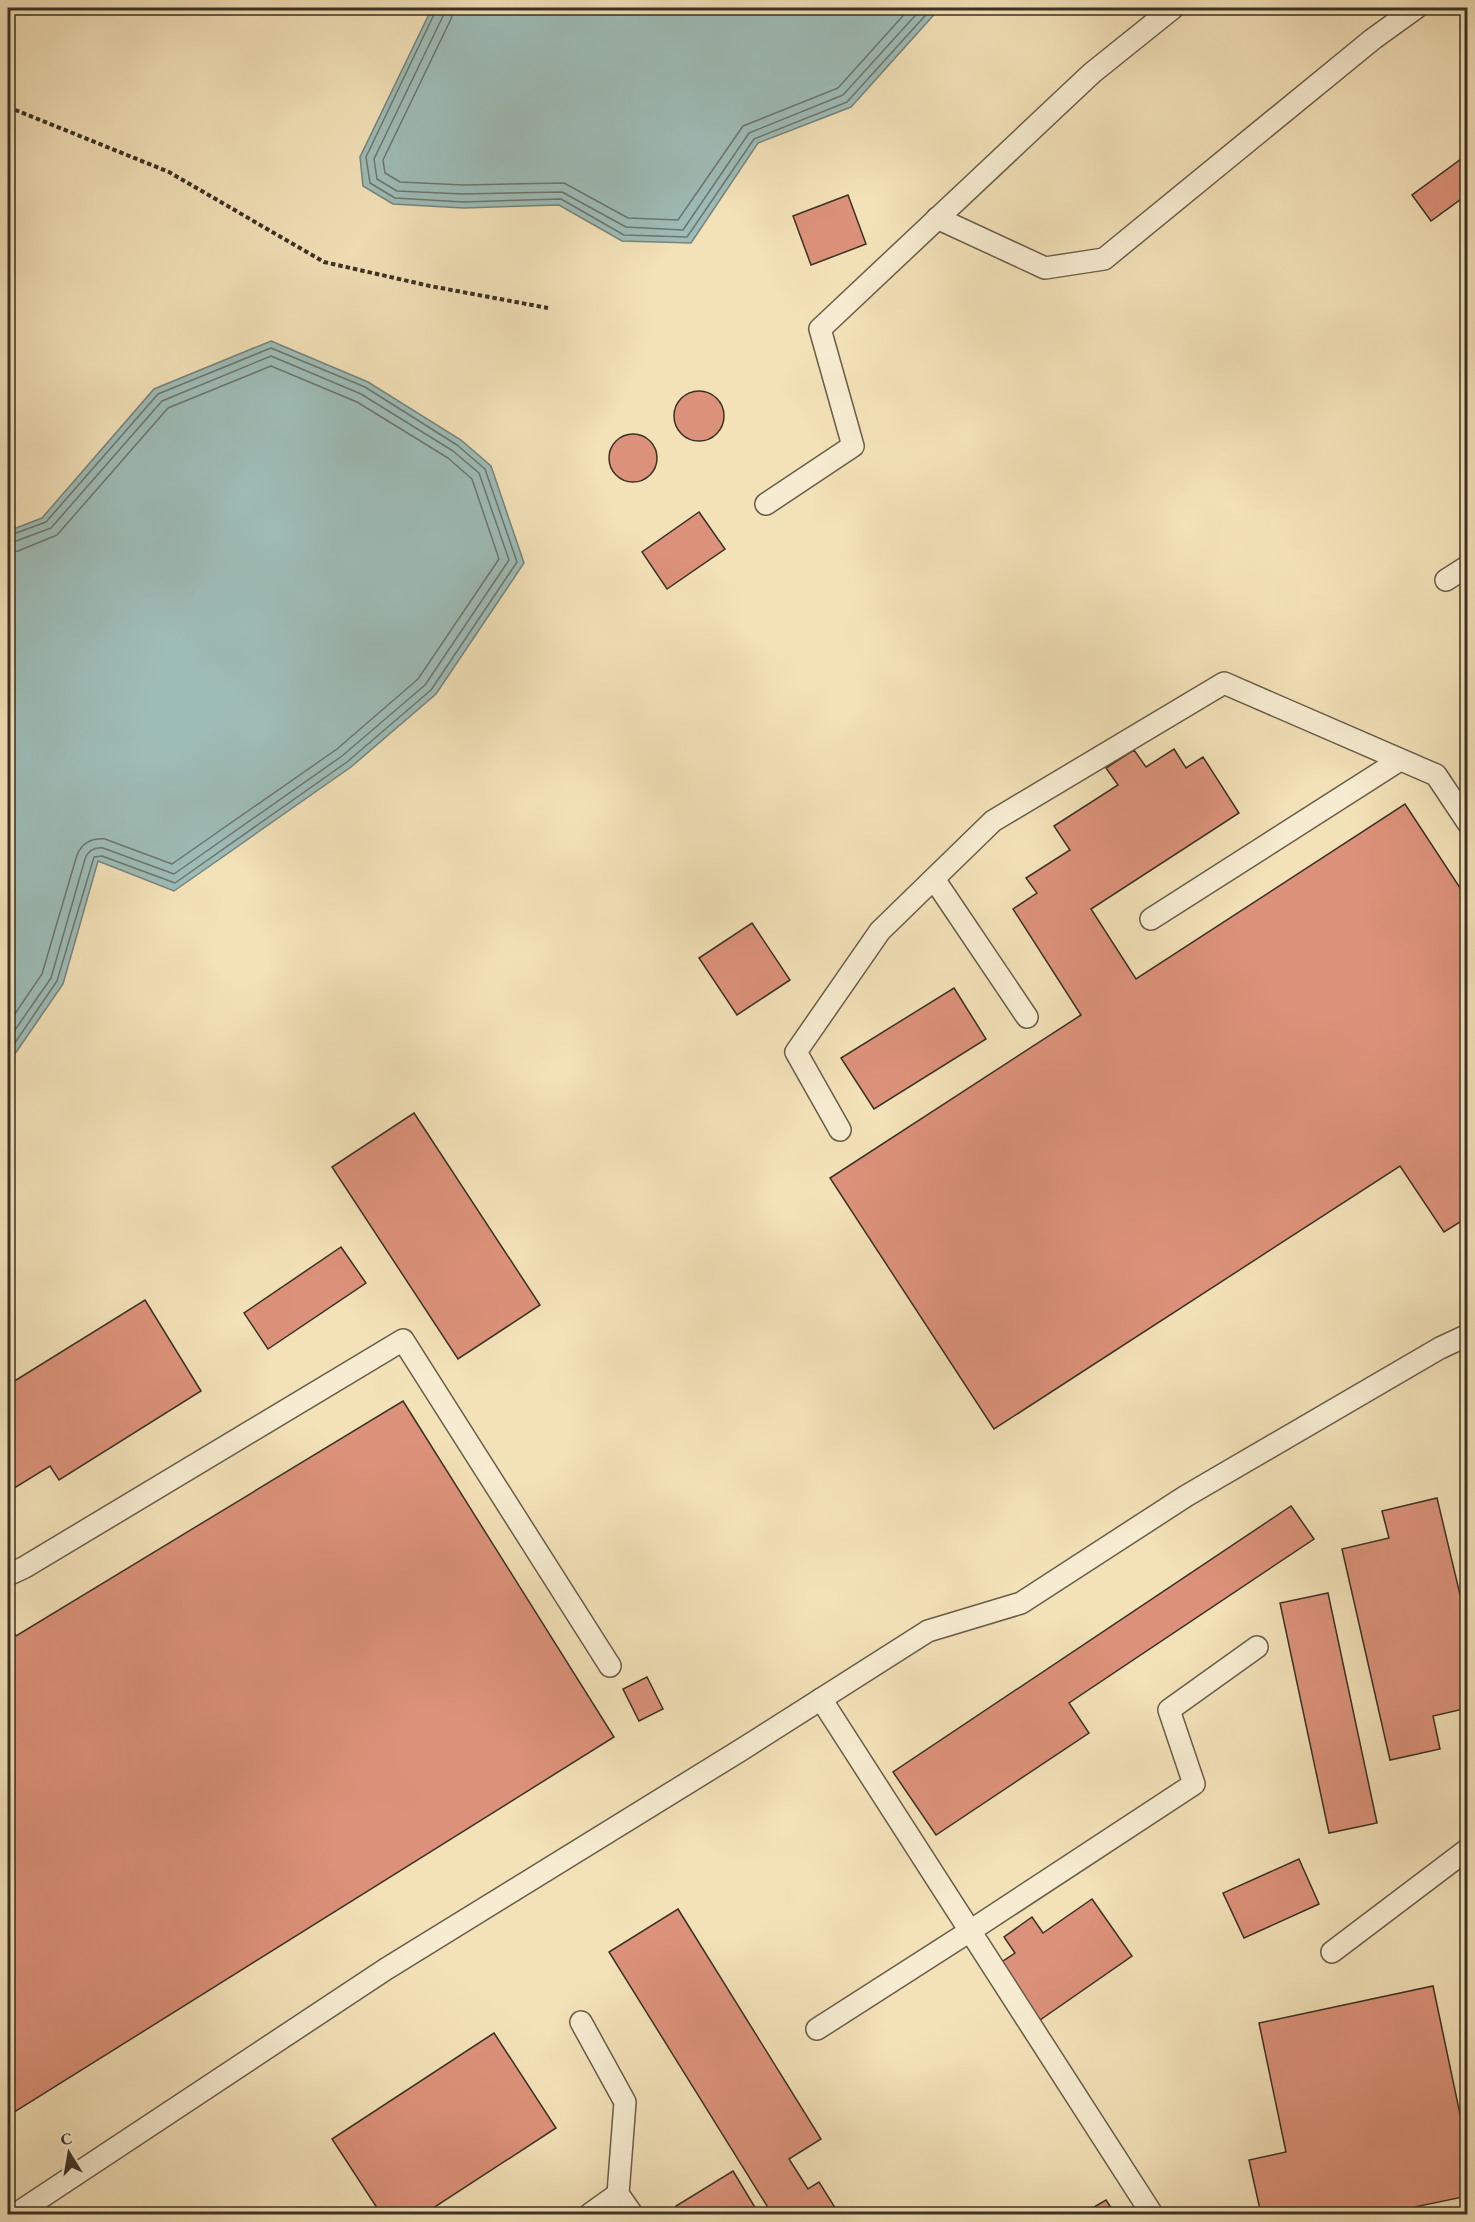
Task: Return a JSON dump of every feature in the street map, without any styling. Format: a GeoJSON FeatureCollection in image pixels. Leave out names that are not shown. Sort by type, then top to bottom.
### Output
{"type":"FeatureCollection","features":[{"type":"Feature","properties":{"kind":"lane"},"geometry":{"type":"LineString","coordinates":[[766,504],[853,446],[820,329],[1092,73],[1173,8]]}},
{"type":"Feature","properties":{"kind":"lane"},"geometry":{"type":"LineString","coordinates":[[938,218],[1045,268],[1104,259],[1373,39],[1416,8]]}},
{"type":"Feature","properties":{"kind":"lane"},"geometry":{"type":"LineString","coordinates":[[1446,580],[1467,566]]}},
{"type":"Feature","properties":{"kind":"lane"},"geometry":{"type":"LineString","coordinates":[[840,1130],[796,1052],[880,931],[993,821],[1224,683],[1436,775],[1467,823]]}},
{"type":"Feature","properties":{"kind":"lane"},"geometry":{"type":"LineString","coordinates":[[1151,919],[1400,760]]}},
{"type":"Feature","properties":{"kind":"lane"},"geometry":{"type":"LineString","coordinates":[[934,879],[1027,1017]]}},
{"type":"Feature","properties":{"kind":"lane"},"geometry":{"type":"LineString","coordinates":[[16,2214],[386,1969],[821,1700],[928,1631],[1021,1603],[1186,1496],[1440,1348],[1467,1335]]}},
{"type":"Feature","properties":{"kind":"lane"},"geometry":{"type":"LineString","coordinates":[[8,1575],[25,1567],[403,1340],[610,1666]]}},
{"type":"Feature","properties":{"kind":"lane"},"geometry":{"type":"LineString","coordinates":[[817,2029],[1194,1784],[1169,1710],[1257,1647]]}},
{"type":"Feature","properties":{"kind":"lane"},"geometry":{"type":"LineString","coordinates":[[821,1700],[1152,2214]]}},
{"type":"Feature","properties":{"kind":"lane"},"geometry":{"type":"LineString","coordinates":[[1332,1952],[1467,1849]]}},
{"type":"Feature","properties":{"kind":"lane"},"geometry":{"type":"LineString","coordinates":[[581,2022],[625,2102],[618,2194],[632,2214]]}},
{"type":"Feature","properties":{"kind":"lane"},"geometry":{"type":"LineString","coordinates":[[590,2214],[618,2194]]}},
{"type":"Feature","properties":{"kind":"path"},"geometry":{"type":"LineString","coordinates":[[8,107],[169,172],[324,262],[430,286],[548,308]]}},
{"type":"Feature","properties":{"kind":"water"},"geometry":{"type":"Polygon","coordinates":[[[432,8],[940,8],[851,107],[758,143],[691,243],[622,241],[559,205],[463,208],[393,204],[363,186],[360,157],[432,8]]]}},
{"type":"Feature","properties":{"kind":"water"},"geometry":{"type":"Polygon","coordinates":[[[271,341],[368,382],[461,440],[491,466],[524,563],[436,694],[351,767],[174,891],[98,861],[63,984],[8,1064],[8,531],[42,518],[154,389],[271,341]]]}},
{"type":"Feature","properties":{"kind":"building"},"geometry":{"type":"Polygon","coordinates":[[[1468,154],[1468,194],[1431,221],[1412,195],[1468,154]]]}},
{"type":"Feature","properties":{"kind":"building"},"geometry":{"type":"Polygon","coordinates":[[[848,195],[866,244],[811,265],[793,216],[848,195]]]}},
{"type":"Feature","properties":{"kind":"building"},"geometry":{"type":"Polygon","coordinates":[[[694,391],[704,391],[717,398],[724,411],[724,421],[717,434],[704,441],[694,441],[685,437],[678,430],[674,421],[674,411],[678,402],[685,395],[694,391]]]}},
{"type":"Feature","properties":{"kind":"building"},"geometry":{"type":"Polygon","coordinates":[[[628,434],[638,434],[650,441],[657,453],[657,463],[650,475],[638,482],[628,482],[613,471],[609,463],[609,453],[620,438],[628,434]]]}},
{"type":"Feature","properties":{"kind":"building"},"geometry":{"type":"Polygon","coordinates":[[[699,512],[725,549],[667,589],[642,552],[699,512]]]}},
{"type":"Feature","properties":{"kind":"building"},"geometry":{"type":"Polygon","coordinates":[[[1174,749],[1186,768],[1203,757],[1239,813],[1091,909],[1136,979],[1405,804],[1468,900],[1468,1217],[1444,1232],[1400,1166],[994,1429],[830,1178],[1081,1015],[1013,909],[1037,893],[1026,878],[1070,850],[1054,826],[1118,785],[1106,768],[1134,750],[1146,767],[1174,749]]]}},
{"type":"Feature","properties":{"kind":"building"},"geometry":{"type":"Polygon","coordinates":[[[752,923],[790,980],[737,1015],[699,958],[752,923]]]}},
{"type":"Feature","properties":{"kind":"building"},"geometry":{"type":"Polygon","coordinates":[[[954,988],[986,1039],[874,1109],[841,1058],[954,988]]]}},
{"type":"Feature","properties":{"kind":"building"},"geometry":{"type":"Polygon","coordinates":[[[414,1113],[540,1305],[458,1359],[332,1167],[414,1113]]]}},
{"type":"Feature","properties":{"kind":"building"},"geometry":{"type":"Polygon","coordinates":[[[341,1247],[366,1283],[268,1349],[244,1313],[341,1247]]]}},
{"type":"Feature","properties":{"kind":"building"},"geometry":{"type":"Polygon","coordinates":[[[145,1300],[201,1391],[59,1480],[50,1466],[8,1492],[8,1385],[145,1300]]]}},
{"type":"Feature","properties":{"kind":"building"},"geometry":{"type":"Polygon","coordinates":[[[403,1401],[614,1737],[8,2116],[8,1623],[16,1636],[403,1401]]]}},
{"type":"Feature","properties":{"kind":"building"},"geometry":{"type":"Polygon","coordinates":[[[1437,1498],[1468,1628],[1468,1708],[1433,1716],[1440,1749],[1390,1760],[1342,1549],[1389,1538],[1382,1511],[1437,1498]]]}},
{"type":"Feature","properties":{"kind":"building"},"geometry":{"type":"Polygon","coordinates":[[[1291,1506],[1314,1539],[1069,1703],[1089,1733],[936,1835],[893,1772],[1291,1506]]]}},
{"type":"Feature","properties":{"kind":"building"},"geometry":{"type":"Polygon","coordinates":[[[1328,1593],[1377,1823],[1329,1833],[1280,1603],[1328,1593]]]}},
{"type":"Feature","properties":{"kind":"building"},"geometry":{"type":"Polygon","coordinates":[[[647,1677],[663,1709],[639,1721],[623,1689],[647,1677]]]}},
{"type":"Feature","properties":{"kind":"building"},"geometry":{"type":"Polygon","coordinates":[[[1299,1859],[1319,1904],[1244,1938],[1223,1893],[1299,1859]]]}},
{"type":"Feature","properties":{"kind":"building"},"geometry":{"type":"Polygon","coordinates":[[[1092,1899],[1132,1956],[1040,2020],[1000,1963],[1015,1953],[1004,1937],[1032,1917],[1043,1933],[1092,1899]]]}},
{"type":"Feature","properties":{"kind":"building"},"geometry":{"type":"Polygon","coordinates":[[[678,1909],[821,2139],[789,2159],[808,2189],[819,2182],[839,2214],[772,2214],[609,1952],[678,1909]]]}},
{"type":"Feature","properties":{"kind":"building"},"geometry":{"type":"Polygon","coordinates":[[[1433,1986],[1468,2152],[1468,2196],[1395,2211],[1395,2214],[1261,2214],[1249,2160],[1286,2152],[1259,2023],[1433,1986]]]}},
{"type":"Feature","properties":{"kind":"building"},"geometry":{"type":"Polygon","coordinates":[[[494,2033],[556,2128],[424,2214],[381,2214],[332,2139],[494,2033]]]}},
{"type":"Feature","properties":{"kind":"building"},"geometry":{"type":"Polygon","coordinates":[[[733,2171],[759,2214],[681,2214],[676,2206],[733,2171]]]}},
{"type":"Feature","properties":{"kind":"building"},"geometry":{"type":"Polygon","coordinates":[[[1106,2200],[1115,2214],[1082,2214],[1106,2200]]]}}]}
